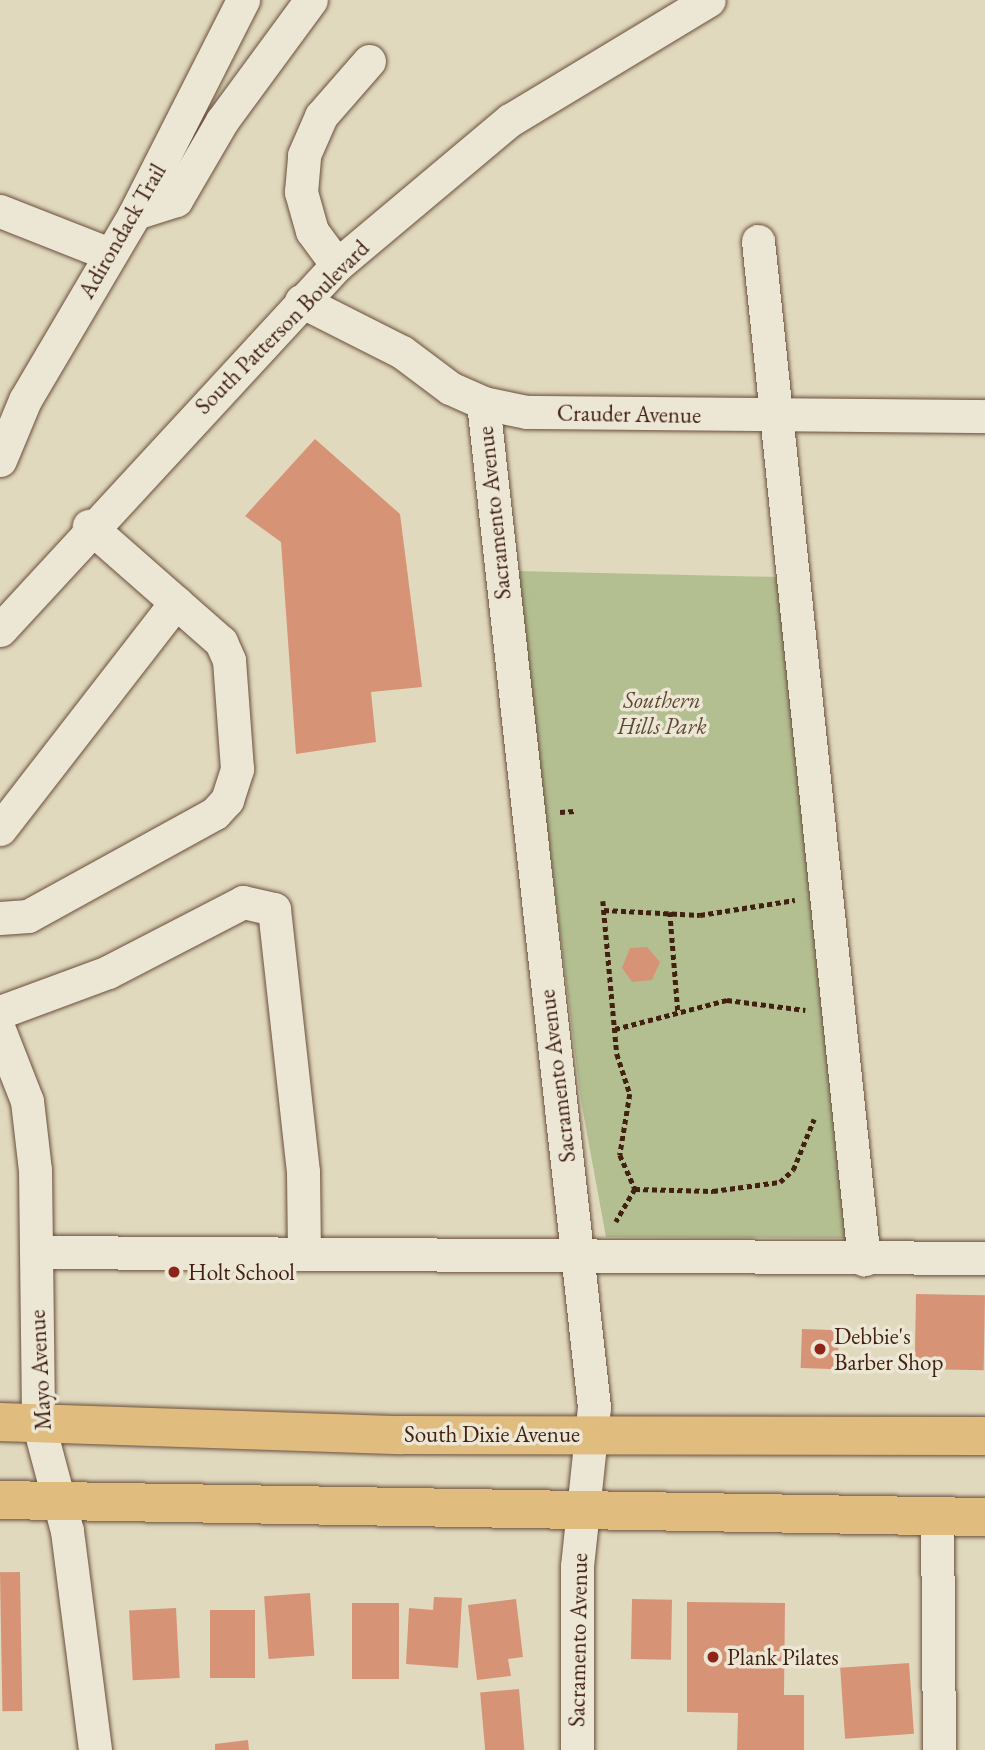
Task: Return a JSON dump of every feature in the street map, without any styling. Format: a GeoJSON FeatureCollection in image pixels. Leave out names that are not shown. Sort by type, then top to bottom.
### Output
{"type":"FeatureCollection","features":[{"type":"Feature","properties":{"kind":"main road","name":"South Dixie Avenue"},"geometry":{"type":"LineString","coordinates":[[0,1422],[591,1434],[985,1436]]}},
{"type":"Feature","properties":{"kind":"main road"},"geometry":{"type":"LineString","coordinates":[[0,1500],[583,1513],[985,1517]]}},
{"type":"Feature","properties":{"kind":"street","name":"Adirondack Trail"},"geometry":{"type":"LineString","coordinates":[[0,460],[25,400],[135,213],[243,0]]}},
{"type":"Feature","properties":{"kind":"street"},"geometry":{"type":"LineString","coordinates":[[135,213],[176,200],[222,121],[312,0]]}},
{"type":"Feature","properties":{"kind":"street","name":"South Patterson Boulevard"},"geometry":{"type":"LineString","coordinates":[[0,630],[89,526],[337,265],[510,120],[709,0]]}},
{"type":"Feature","properties":{"kind":"street"},"geometry":{"type":"LineString","coordinates":[[337,265],[312,231],[301,192],[304,155],[321,116],[369,61]]}},
{"type":"Feature","properties":{"kind":"street"},"geometry":{"type":"LineString","coordinates":[[0,211],[109,254]]}},
{"type":"Feature","properties":{"kind":"street"},"geometry":{"type":"LineString","coordinates":[[758,241],[779,418],[808,905],[864,1259]]}},
{"type":"Feature","properties":{"kind":"street","name":"Crauder Avenue"},"geometry":{"type":"LineString","coordinates":[[301,301],[402,352],[483,403],[527,412],[779,418],[985,416]]}},
{"type":"Feature","properties":{"kind":"street","name":"Sacramento Avenue"},"geometry":{"type":"LineString","coordinates":[[483,403],[592,1252],[594,1407],[583,1513],[577,1750]]}},
{"type":"Feature","properties":{"kind":"street"},"geometry":{"type":"LineString","coordinates":[[0,918],[28,916],[60,900],[227,800],[237,769],[229,660],[205,622],[176,602],[89,526]]}},
{"type":"Feature","properties":{"kind":"street"},"geometry":{"type":"LineString","coordinates":[[0,830],[176,602]]}},
{"type":"Feature","properties":{"kind":"street"},"geometry":{"type":"LineString","coordinates":[[0,1012],[108,972],[243,902],[274,909],[303,1172],[304,1252]]}},
{"type":"Feature","properties":{"kind":"street","name":"Mayo Avenue"},"geometry":{"type":"LineString","coordinates":[[0,1032],[27,1101],[37,1252],[38,1422],[60,1500],[95,1750]]}},
{"type":"Feature","properties":{"kind":"street"},"geometry":{"type":"LineString","coordinates":[[37,1252],[592,1252],[864,1259],[985,1258]]}},
{"type":"Feature","properties":{"kind":"street"},"geometry":{"type":"LineString","coordinates":[[937,1517],[939,1750]]}},
{"type":"Feature","properties":{"kind":"path"},"geometry":{"type":"LineString","coordinates":[[603,901],[615,1028],[630,1094],[620,1155],[635,1189]]}},
{"type":"Feature","properties":{"kind":"path"},"geometry":{"type":"LineString","coordinates":[[604,910],[700,915],[808,905]]}},
{"type":"Feature","properties":{"kind":"path"},"geometry":{"type":"LineString","coordinates":[[670,912],[678,1011]]}},
{"type":"Feature","properties":{"kind":"path"},"geometry":{"type":"LineString","coordinates":[[615,1028],[678,1011],[739,999],[810,1010]]}},
{"type":"Feature","properties":{"kind":"path"},"geometry":{"type":"LineString","coordinates":[[808,1002],[812,1021]]}},
{"type":"Feature","properties":{"kind":"path"},"geometry":{"type":"LineString","coordinates":[[635,1189],[713,1191],[786,1180],[818,1108]]}},
{"type":"Feature","properties":{"kind":"path"},"geometry":{"type":"LineString","coordinates":[[592,1252],[635,1189]]}},
{"type":"Feature","properties":{"kind":"green space","name":"Southern Hills Park"},"geometry":{"type":"Polygon","coordinates":[[[515,571],[780,577],[847,1238],[606,1237],[581,1101],[515,571]]]}},
{"type":"Feature","properties":{"kind":"building"},"geometry":{"type":"Polygon","coordinates":[[[315,439],[400,514],[422,687],[371,692],[376,742],[296,754],[281,542],[245,516],[315,439]]]}},
{"type":"Feature","properties":{"kind":"building"},"geometry":{"type":"Polygon","coordinates":[[[647,947],[660,962],[652,980],[632,982],[622,968],[630,948],[647,947]]]}},
{"type":"Feature","properties":{"kind":"building"},"geometry":{"type":"Polygon","coordinates":[[[916,1294],[985,1295],[984,1370],[915,1369],[916,1294]]]}},
{"type":"Feature","properties":{"kind":"building","name":"Debbie's Barber Shop"},"geometry":{"type":"Polygon","coordinates":[[[802,1329],[839,1330],[838,1369],[801,1368],[802,1329]]]}},
{"type":"Feature","properties":{"kind":"building"},"geometry":{"type":"Polygon","coordinates":[[[0,1572],[20,1572],[22,1711],[2,1711],[0,1572]]]}},
{"type":"Feature","properties":{"kind":"building"},"geometry":{"type":"Polygon","coordinates":[[[310,1593],[314,1656],[269,1659],[264,1596],[310,1593]]]}},
{"type":"Feature","properties":{"kind":"building"},"geometry":{"type":"Polygon","coordinates":[[[434,1597],[462,1598],[458,1668],[406,1664],[409,1608],[433,1610],[434,1597]]]}},
{"type":"Feature","properties":{"kind":"building"},"geometry":{"type":"Polygon","coordinates":[[[516,1599],[523,1657],[508,1659],[511,1676],[477,1680],[468,1605],[516,1599]]]}},
{"type":"Feature","properties":{"kind":"building"},"geometry":{"type":"Polygon","coordinates":[[[632,1599],[672,1600],[671,1660],[631,1659],[632,1599]]]}},
{"type":"Feature","properties":{"kind":"building"},"geometry":{"type":"Polygon","coordinates":[[[687,1602],[785,1603],[784,1695],[804,1695],[804,1750],[737,1750],[738,1713],[687,1712],[687,1602]]]}},
{"type":"Feature","properties":{"kind":"building"},"geometry":{"type":"Polygon","coordinates":[[[352,1603],[399,1603],[399,1679],[352,1679],[352,1603]]]}},
{"type":"Feature","properties":{"kind":"building"},"geometry":{"type":"Polygon","coordinates":[[[176,1608],[180,1678],[133,1680],[129,1610],[176,1608]]]}},
{"type":"Feature","properties":{"kind":"building"},"geometry":{"type":"Polygon","coordinates":[[[210,1610],[255,1610],[255,1678],[210,1678],[210,1610]]]}},
{"type":"Feature","properties":{"kind":"building"},"geometry":{"type":"Polygon","coordinates":[[[909,1663],[914,1734],[845,1739],[840,1668],[909,1663]]]}},
{"type":"Feature","properties":{"kind":"building"},"geometry":{"type":"Polygon","coordinates":[[[519,1689],[524,1750],[485,1750],[480,1692],[519,1689]]]}},
{"type":"Feature","properties":{"kind":"building"},"geometry":{"type":"Polygon","coordinates":[[[248,1740],[249,1750],[215,1750],[215,1744],[248,1740]]]}},
{"type":"Feature","properties":{"kind":"place","name":"Holt School"},"geometry":{"type":"Point","coordinates":[174,1272]}},
{"type":"Feature","properties":{"kind":"place","name":"Debbie's Barber Shop"},"geometry":{"type":"Point","coordinates":[820,1349]}},
{"type":"Feature","properties":{"kind":"place","name":"Plank Pilates"},"geometry":{"type":"Point","coordinates":[713,1657]}}]}
